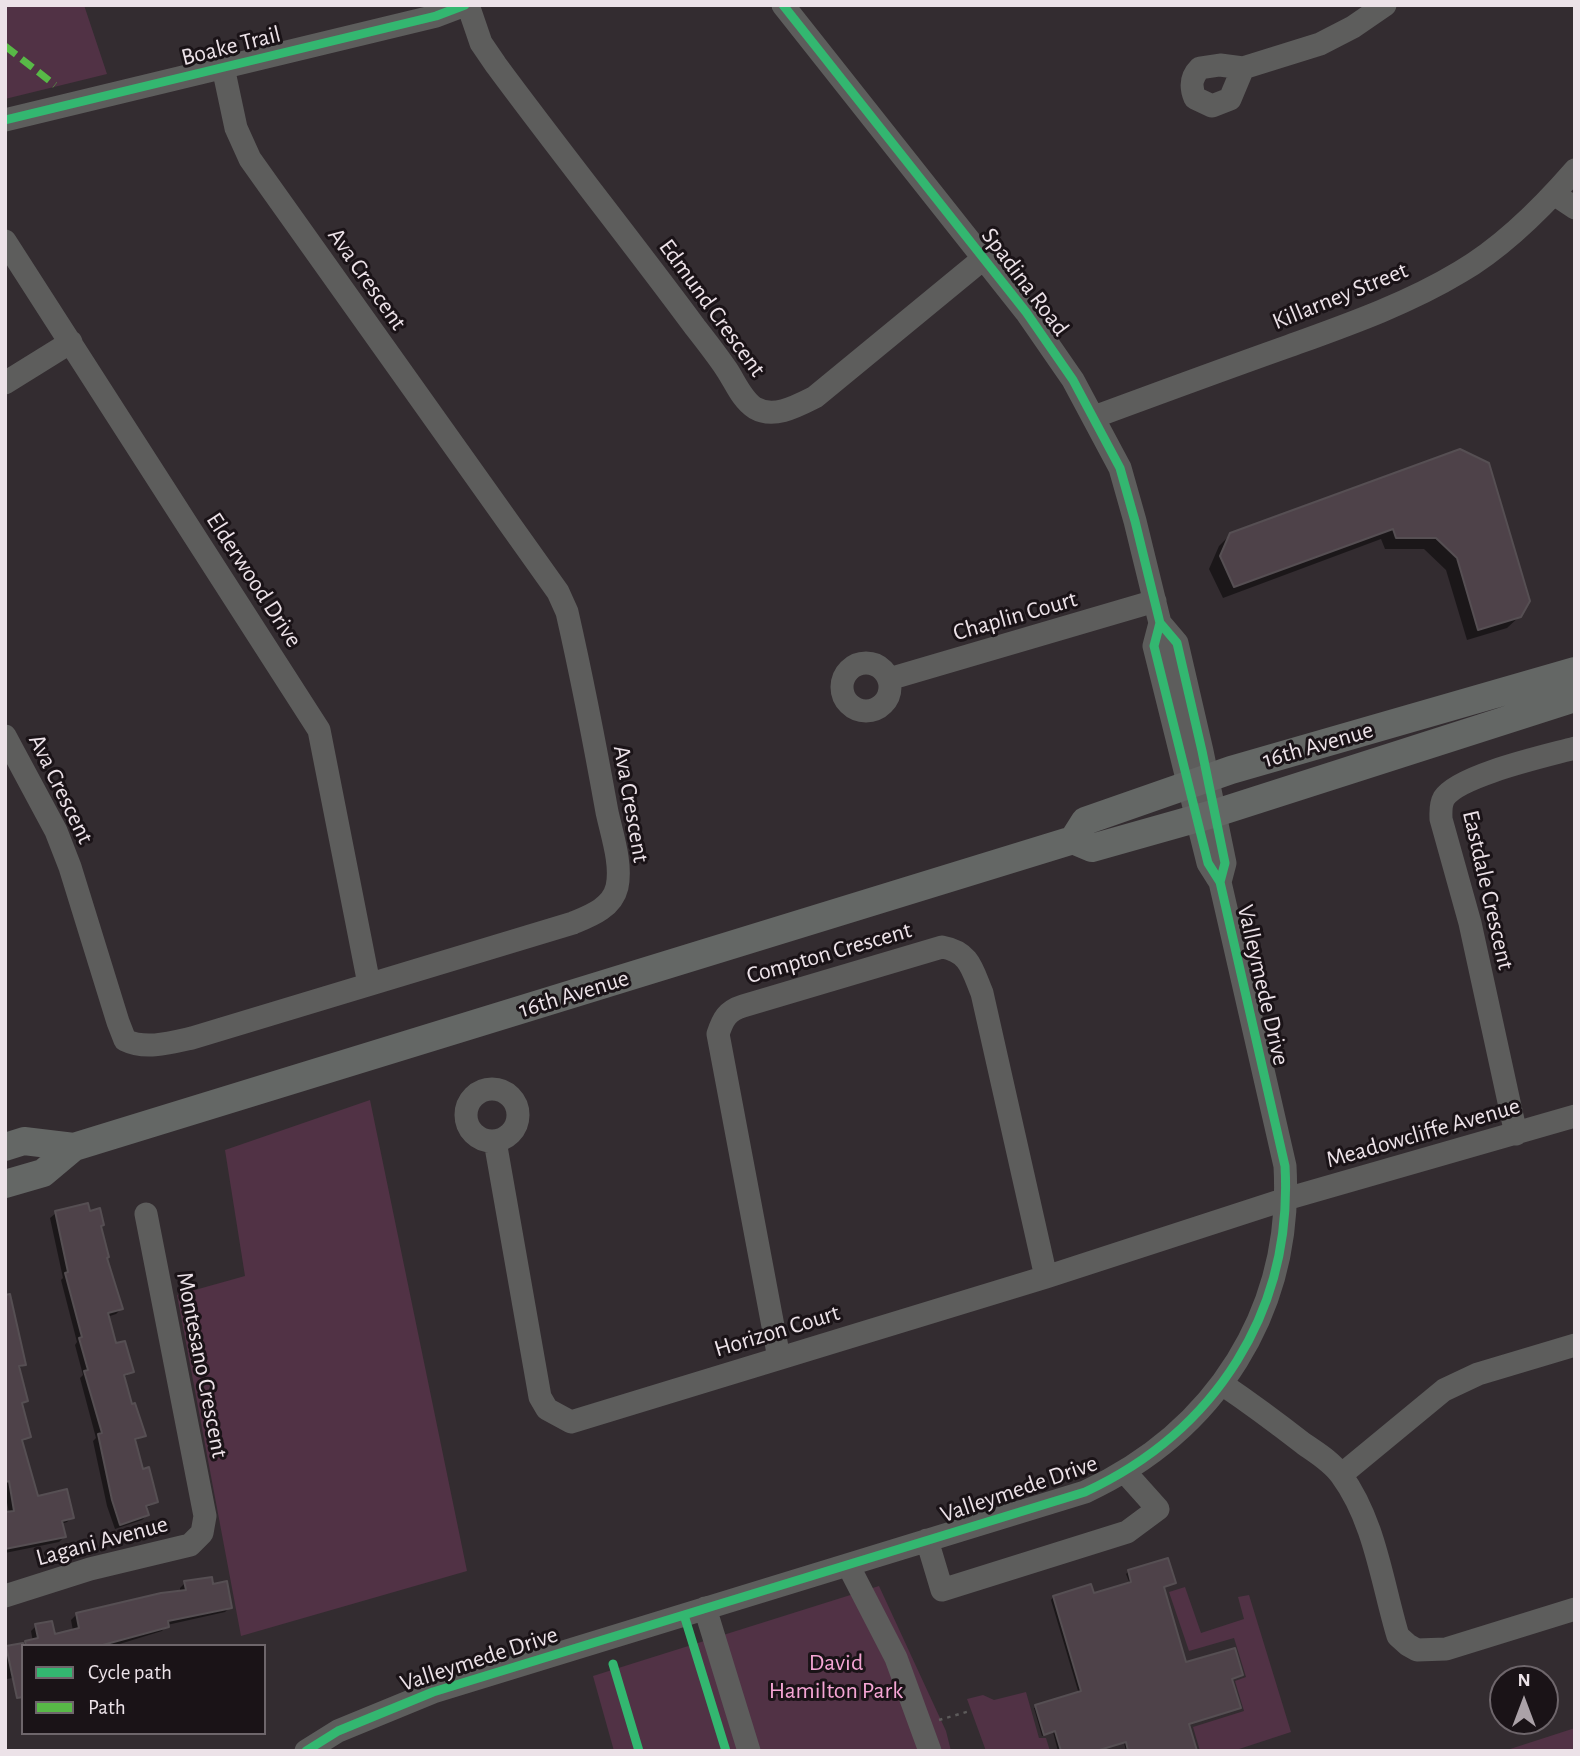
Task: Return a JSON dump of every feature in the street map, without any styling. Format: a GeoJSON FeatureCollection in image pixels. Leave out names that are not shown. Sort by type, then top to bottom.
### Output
{"type":"FeatureCollection","features":[{"type":"Feature","properties":{"kind":"main road","name":"16th Avenue"},"geometry":{"type":"LineString","coordinates":[[1073,840],[1085,821],[1198,781],[1575,671]]}},
{"type":"Feature","properties":{"kind":"main road","name":"16th Avenue"},"geometry":{"type":"LineString","coordinates":[[5,1184],[43,1173],[74,1147],[1073,840],[1092,848],[1206,815],[1575,698]]}},
{"type":"Feature","properties":{"kind":"main road","name":"16th Avenue"},"geometry":{"type":"LineString","coordinates":[[5,1147],[24,1141],[74,1147]]}},
{"type":"Feature","properties":{"kind":"street","name":"Boake Trail"},"geometry":{"type":"LineString","coordinates":[[5,120],[436,16],[467,5]]}},
{"type":"Feature","properties":{"kind":"street","name":"Edmund Crescent"},"geometry":{"type":"LineString","coordinates":[[467,5],[481,43],[496,65],[646,261],[726,369],[742,396],[754,408],[768,413],[793,409],[815,397],[984,258]]}},
{"type":"Feature","properties":{"kind":"street","name":"Spadina Road"},"geometry":{"type":"LineString","coordinates":[[783,5],[1026,312],[1073,380],[1094,417],[1120,468],[1158,612],[1177,643],[1198,781],[1206,815]]}},
{"type":"Feature","properties":{"kind":"street"},"geometry":{"type":"LineString","coordinates":[[1243,68],[1320,44],[1353,27],[1385,5]]}},
{"type":"Feature","properties":{"kind":"street","name":"Ava Crescent"},"geometry":{"type":"LineString","coordinates":[[5,736],[56,831],[125,1040],[134,1044],[151,1045],[192,1038],[573,923],[595,914],[610,902],[617,887],[618,866],[571,631],[567,612],[558,592],[250,159],[236,128],[223,67]]}},
{"type":"Feature","properties":{"kind":"street","name":"Killarney Street"},"geometry":{"type":"LineString","coordinates":[[1094,417],[1351,323],[1410,298],[1461,272],[1505,239],[1554,194],[1575,170]]}},
{"type":"Feature","properties":{"kind":"street"},"geometry":{"type":"LineString","coordinates":[[1554,194],[1575,208]]}},
{"type":"Feature","properties":{"kind":"street","name":"Elderwood Drive"},"geometry":{"type":"LineString","coordinates":[[5,241],[319,730],[369,984]]}},
{"type":"Feature","properties":{"kind":"street"},"geometry":{"type":"LineString","coordinates":[[5,383],[71,342]]}},
{"type":"Feature","properties":{"kind":"street","name":"Chaplin Court"},"geometry":{"type":"LineString","coordinates":[[889,679],[1158,612]]}},
{"type":"Feature","properties":{"kind":"street","name":"Eastdale Crescent"},"geometry":{"type":"LineString","coordinates":[[1517,1134],[1470,923],[1441,819],[1441,805],[1446,795],[1478,776],[1575,748]]}},
{"type":"Feature","properties":{"kind":"street","name":"Valleymede Drive"},"geometry":{"type":"LineString","coordinates":[[306,1751],[338,1731],[433,1692],[1085,1492],[1154,1452],[1188,1424],[1222,1384],[1257,1327],[1283,1236],[1286,1199],[1284,1166],[1220,882],[1225,863],[1206,815]]}},
{"type":"Feature","properties":{"kind":"street","name":"Compton Crescent"},"geometry":{"type":"LineString","coordinates":[[779,1358],[718,1034],[730,1010],[743,1006],[942,947],[956,950],[970,962],[982,993],[1046,1277]]}},
{"type":"Feature","properties":{"kind":"street","name":"Meadowcliffe Avenue"},"geometry":{"type":"LineString","coordinates":[[1286,1199],[1575,1116]]}},
{"type":"Feature","properties":{"kind":"street","name":"Horizon Court"},"geometry":{"type":"LineString","coordinates":[[495,1141],[540,1397],[547,1409],[571,1422],[1046,1277],[1286,1199]]}},
{"type":"Feature","properties":{"kind":"street","name":"Montesano Crescent"},"geometry":{"type":"LineString","coordinates":[[146,1214],[205,1516],[204,1526]]}},
{"type":"Feature","properties":{"kind":"street"},"geometry":{"type":"LineString","coordinates":[[1341,1475],[1444,1390],[1478,1374],[1575,1345]]}},
{"type":"Feature","properties":{"kind":"street"},"geometry":{"type":"LineString","coordinates":[[1222,1384],[1319,1455],[1341,1475],[1370,1535],[1398,1636],[1408,1645],[1417,1650],[1446,1648],[1575,1609]]}},
{"type":"Feature","properties":{"kind":"street"},"geometry":{"type":"LineString","coordinates":[[927,1540],[942,1590],[1127,1532],[1158,1509],[1124,1471]]}},
{"type":"Feature","properties":{"kind":"street","name":"Lagani Avenue"},"geometry":{"type":"LineString","coordinates":[[5,1596],[90,1569],[190,1545],[197,1540],[204,1526]]}},
{"type":"Feature","properties":{"kind":"street"},"geometry":{"type":"LineString","coordinates":[[848,1565],[896,1658],[930,1751]]}},
{"type":"Feature","properties":{"kind":"street"},"geometry":{"type":"LineString","coordinates":[[705,1608],[749,1751]]}},
{"type":"Feature","properties":{"kind":"path"},"geometry":{"type":"LineString","coordinates":[[921,1724],[970,1712]]}},
{"type":"Feature","properties":{"kind":"green space"},"geometry":{"type":"Polygon","coordinates":[[[5,5],[84,5],[107,74],[5,99],[5,5]]]}},
{"type":"Feature","properties":{"kind":"green space"},"geometry":{"type":"Polygon","coordinates":[[[370,1100],[467,1571],[241,1636],[177,1295],[245,1276],[225,1150],[370,1100]]]}},
{"type":"Feature","properties":{"kind":"green space","name":"David Hamilton Park"},"geometry":{"type":"Polygon","coordinates":[[[879,1586],[946,1731],[951,1751],[614,1751],[593,1676],[879,1586]]]}},
{"type":"Feature","properties":{"kind":"green space"},"geometry":{"type":"Polygon","coordinates":[[[1185,1587],[1201,1633],[1244,1619],[1238,1597],[1249,1595],[1291,1732],[1233,1751],[1200,1751],[1193,1727],[1244,1711],[1235,1681],[1246,1677],[1234,1638],[1189,1651],[1169,1592],[1185,1587]]]}},
{"type":"Feature","properties":{"kind":"green space"},"geometry":{"type":"Polygon","coordinates":[[[1026,1692],[1039,1738],[1046,1738],[1050,1751],[986,1751],[967,1699],[983,1695],[994,1700],[1026,1692]]]}},
{"type":"Feature","properties":{"kind":"green space"},"geometry":{"type":"Polygon","coordinates":[[[1575,1728],[1575,1751],[1504,1751],[1559,1735],[1575,1728]]]}},
{"type":"Feature","properties":{"kind":"building"},"geometry":{"type":"Polygon","coordinates":[[[1460,449],[1489,463],[1530,601],[1521,617],[1478,630],[1457,558],[1436,538],[1396,538],[1393,529],[1234,587],[1220,556],[1230,533],[1460,449]]]}},
{"type":"Feature","properties":{"kind":"building"},"geometry":{"type":"Polygon","coordinates":[[[88,1203],[90,1211],[100,1208],[104,1225],[101,1226],[109,1257],[107,1258],[123,1309],[108,1313],[116,1343],[125,1341],[134,1372],[124,1375],[132,1404],[135,1403],[146,1436],[135,1439],[143,1469],[149,1467],[158,1502],[146,1506],[149,1515],[120,1525],[98,1434],[102,1433],[84,1371],[88,1370],[65,1273],[68,1272],[55,1211],[88,1203]]]}},
{"type":"Feature","properties":{"kind":"building"},"geometry":{"type":"Polygon","coordinates":[[[10,1294],[26,1365],[19,1366],[28,1401],[22,1403],[31,1437],[22,1440],[38,1496],[67,1489],[74,1518],[62,1521],[66,1537],[5,1549],[5,1512],[14,1511],[9,1481],[5,1482],[5,1295],[10,1294]]]}},
{"type":"Feature","properties":{"kind":"building"},"geometry":{"type":"Polygon","coordinates":[[[1168,1558],[1176,1583],[1164,1587],[1186,1662],[1235,1648],[1243,1675],[1232,1679],[1241,1708],[1189,1724],[1197,1751],[1128,1751],[1126,1742],[1096,1751],[1061,1751],[1055,1731],[1044,1735],[1035,1705],[1081,1691],[1053,1596],[1091,1584],[1094,1593],[1131,1582],[1128,1570],[1168,1558]]]}},
{"type":"Feature","properties":{"kind":"building"},"geometry":{"type":"Polygon","coordinates":[[[212,1577],[213,1584],[227,1581],[232,1608],[168,1621],[169,1627],[106,1644],[26,1644],[25,1641],[38,1638],[35,1624],[52,1621],[55,1634],[79,1628],[76,1613],[161,1593],[186,1590],[184,1581],[212,1577]]]}},
{"type":"Feature","properties":{"kind":"building"},"geometry":{"type":"Polygon","coordinates":[[[23,1643],[21,1697],[17,1698],[6,1646],[23,1643]]]}},
{"type":"Feature","properties":{"kind":"marked path"},"geometry":{"type":"LineString","coordinates":[[5,46],[55,85]]}},
{"type":"Feature","properties":{"kind":"cycle path"},"geometry":{"type":"LineString","coordinates":[[5,120],[436,16],[465,5]]}},
{"type":"Feature","properties":{"kind":"cycle path"},"geometry":{"type":"LineString","coordinates":[[306,1751],[338,1731],[433,1692],[1085,1492],[1132,1466],[1173,1436],[1208,1400],[1237,1360],[1260,1317],[1276,1270],[1284,1219],[1285,1166],[1220,882],[1208,863],[1154,646],[1160,623],[1120,468],[1073,380],[1026,312],[783,5]]}},
{"type":"Feature","properties":{"kind":"cycle path"},"geometry":{"type":"LineString","coordinates":[[1160,623],[1177,643],[1225,863],[1220,882]]}},
{"type":"Feature","properties":{"kind":"cycle path"},"geometry":{"type":"LineString","coordinates":[[684,1615],[726,1751]]}},
{"type":"Feature","properties":{"kind":"cycle path"},"geometry":{"type":"LineString","coordinates":[[613,1664],[639,1751]]}}]}
